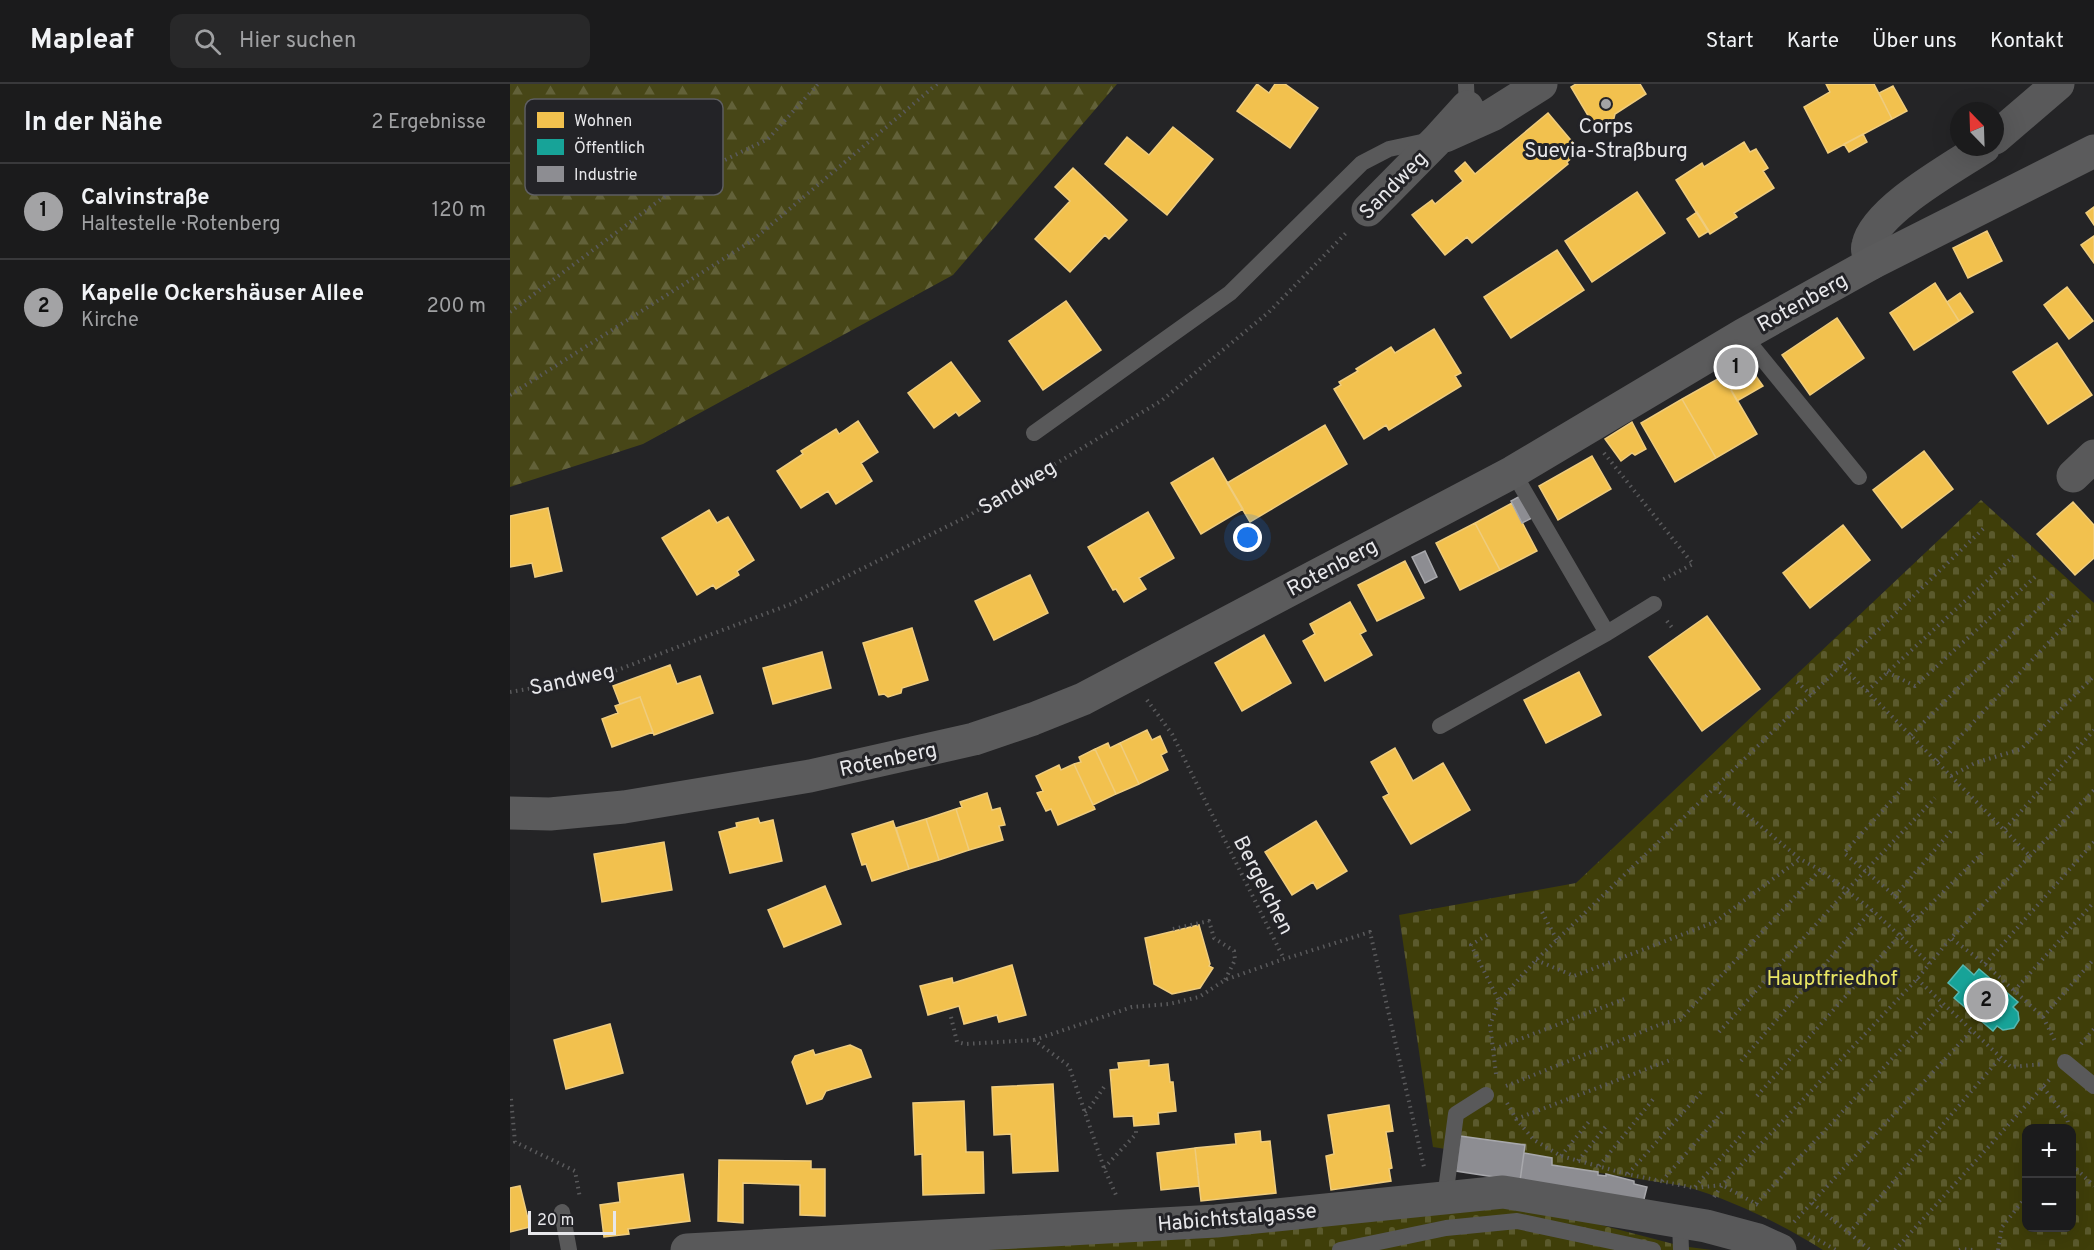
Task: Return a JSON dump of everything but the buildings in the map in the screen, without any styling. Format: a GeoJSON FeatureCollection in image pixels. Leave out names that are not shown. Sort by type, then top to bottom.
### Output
{"type":"FeatureCollection","features":[{"type":"Feature","properties":{"kind":"street"},"geometry":{"type":"LineString","coordinates":[[1438,140],[1492,116],[1541,84]]}},
{"type":"Feature","properties":{"kind":"street"},"geometry":{"type":"LineString","coordinates":[[2004,130],[2058,84]]}},
{"type":"Feature","properties":{"kind":"street","name":"Sandweg"},"geometry":{"type":"LineString","coordinates":[[1368,210],[1438,140],[1466,95]]}},
{"type":"Feature","properties":{"kind":"street","name":"Rotenberg"},"geometry":{"type":"LineString","coordinates":[[510,813],[550,814],[624,807],[810,776],[974,739],[1083,699],[1513,472],[1743,335],[1872,263],[2094,151]]}},
{"type":"Feature","properties":{"kind":"street"},"geometry":{"type":"LineString","coordinates":[[1872,263],[1867,247],[1874,228],[1895,207],[1971,156]]}},
{"type":"Feature","properties":{"kind":"street","name":"Habichtstalgasse"},"geometry":{"type":"LineString","coordinates":[[687,1250],[1216,1221],[1503,1192],[1681,1236],[1747,1243],[1758,1240],[1780,1250]]}},
{"type":"Feature","properties":{"kind":"lane","name":"Sandweg"},"geometry":{"type":"LineString","coordinates":[[1034,434],[1230,293],[1362,163],[1396,147],[1438,140]]}},
{"type":"Feature","properties":{"kind":"lane"},"geometry":{"type":"LineString","coordinates":[[1743,335],[1859,477]]}},
{"type":"Feature","properties":{"kind":"lane"},"geometry":{"type":"LineString","coordinates":[[1513,472],[1606,633]]}},
{"type":"Feature","properties":{"kind":"lane"},"geometry":{"type":"LineString","coordinates":[[1440,726],[1654,604]]}},
{"type":"Feature","properties":{"kind":"lane"},"geometry":{"type":"LineString","coordinates":[[2065,1062],[2094,1086]]}},
{"type":"Feature","properties":{"kind":"lane"},"geometry":{"type":"LineString","coordinates":[[1438,1198],[1456,1114],[1492,1092]]}},
{"type":"Feature","properties":{"kind":"lane"},"geometry":{"type":"LineString","coordinates":[[562,1212],[569,1250]]}},
{"type":"Feature","properties":{"kind":"lane"},"geometry":{"type":"LineString","coordinates":[[1340,1250],[1446,1228],[1516,1221],[1653,1250]]}},
{"type":"Feature","properties":{"kind":"path"},"geometry":{"type":"LineString","coordinates":[[723,160],[768,138],[818,84]]}},
{"type":"Feature","properties":{"kind":"path"},"geometry":{"type":"LineString","coordinates":[[510,395],[753,240],[937,84]]}},
{"type":"Feature","properties":{"kind":"path"},"geometry":{"type":"LineString","coordinates":[[510,312],[667,195]]}},
{"type":"Feature","properties":{"kind":"path","name":"Sandweg"},"geometry":{"type":"LineString","coordinates":[[510,692],[599,677],[781,608],[968,516],[1161,401],[1269,312],[1368,210]]}},
{"type":"Feature","properties":{"kind":"path"},"geometry":{"type":"LineString","coordinates":[[1585,430],[1693,564],[1643,590],[1673,629]]}},
{"type":"Feature","properties":{"kind":"path"},"geometry":{"type":"LineString","coordinates":[[1497,1079],[1490,1025],[1499,1001],[1536,960],[1986,526]]}},
{"type":"Feature","properties":{"kind":"path"},"geometry":{"type":"LineString","coordinates":[[1867,691],[2015,555]]}},
{"type":"Feature","properties":{"kind":"path"},"geometry":{"type":"LineString","coordinates":[[1887,672],[1915,686],[2036,576]]}},
{"type":"Feature","properties":{"kind":"path"},"geometry":{"type":"LineString","coordinates":[[1911,735],[2053,594]]}},
{"type":"Feature","properties":{"kind":"path"},"geometry":{"type":"LineString","coordinates":[[1937,761],[2080,609]]}},
{"type":"Feature","properties":{"kind":"path"},"geometry":{"type":"LineString","coordinates":[[1841,665],[2031,856]]}},
{"type":"Feature","properties":{"kind":"path"},"geometry":{"type":"LineString","coordinates":[[1951,776],[1975,763],[2021,749],[2094,676]]}},
{"type":"Feature","properties":{"kind":"path"},"geometry":{"type":"LineString","coordinates":[[1797,682],[1811,695]]}},
{"type":"Feature","properties":{"kind":"path","name":"Bergelchen"},"geometry":{"type":"LineString","coordinates":[[1144,697],[1172,734],[1284,959],[1370,932],[1438,1198]]}},
{"type":"Feature","properties":{"kind":"path"},"geometry":{"type":"LineString","coordinates":[[2005,829],[2094,730]]}},
{"type":"Feature","properties":{"kind":"path"},"geometry":{"type":"LineString","coordinates":[[1911,779],[1844,853],[1895,896],[1917,920]]}},
{"type":"Feature","properties":{"kind":"path"},"geometry":{"type":"LineString","coordinates":[[1716,788],[1800,859],[1820,870],[1872,910],[1930,964]]}},
{"type":"Feature","properties":{"kind":"path"},"geometry":{"type":"LineString","coordinates":[[1722,1185],[1917,979],[1952,938],[2094,790]]}},
{"type":"Feature","properties":{"kind":"path"},"geometry":{"type":"LineString","coordinates":[[1719,1032],[1846,891],[1935,798]]}},
{"type":"Feature","properties":{"kind":"path"},"geometry":{"type":"LineString","coordinates":[[1895,896],[1952,830]]}},
{"type":"Feature","properties":{"kind":"path"},"geometry":{"type":"LineString","coordinates":[[1984,964],[2094,842]]}},
{"type":"Feature","properties":{"kind":"path"},"geometry":{"type":"LineString","coordinates":[[1757,1096],[1900,936],[1983,852]]}},
{"type":"Feature","properties":{"kind":"path"},"geometry":{"type":"LineString","coordinates":[[1536,960],[1574,976],[1637,953],[1715,922],[1800,859]]}},
{"type":"Feature","properties":{"kind":"path"},"geometry":{"type":"LineString","coordinates":[[1492,1092],[1664,1023],[1680,1020],[1820,870]]}},
{"type":"Feature","properties":{"kind":"path"},"geometry":{"type":"LineString","coordinates":[[2014,990],[2094,902]]}},
{"type":"Feature","properties":{"kind":"path"},"geometry":{"type":"LineString","coordinates":[[1741,1061],[1872,910]]}},
{"type":"Feature","properties":{"kind":"path"},"geometry":{"type":"LineString","coordinates":[[1542,912],[1557,940]]}},
{"type":"Feature","properties":{"kind":"path"},"geometry":{"type":"LineString","coordinates":[[1173,929],[1209,921],[1214,938],[1234,951],[1235,960],[1225,980]]}},
{"type":"Feature","properties":{"kind":"path"},"geometry":{"type":"LineString","coordinates":[[1487,935],[1471,945],[1499,1001]]}},
{"type":"Feature","properties":{"kind":"path"},"geometry":{"type":"LineString","coordinates":[[1952,938],[2043,1017],[2065,1062]]}},
{"type":"Feature","properties":{"kind":"path"},"geometry":{"type":"LineString","coordinates":[[951,1017],[957,1042],[965,1044],[1034,1040],[1132,1007],[1169,1004],[1199,997],[1225,980],[1284,959]]}},
{"type":"Feature","properties":{"kind":"path"},"geometry":{"type":"LineString","coordinates":[[2043,1017],[2094,959]]}},
{"type":"Feature","properties":{"kind":"path"},"geometry":{"type":"LineString","coordinates":[[1917,979],[2011,1067],[2065,1062]]}},
{"type":"Feature","properties":{"kind":"path"},"geometry":{"type":"LineString","coordinates":[[1494,1049],[1627,998]]}},
{"type":"Feature","properties":{"kind":"path"},"geometry":{"type":"LineString","coordinates":[[1756,1204],[1944,1004]]}},
{"type":"Feature","properties":{"kind":"path"},"geometry":{"type":"LineString","coordinates":[[1836,1250],[1792,1225],[1972,1030]]}},
{"type":"Feature","properties":{"kind":"path"},"geometry":{"type":"LineString","coordinates":[[1034,1040],[1069,1065],[1104,1168],[1130,1225]]}},
{"type":"Feature","properties":{"kind":"path"},"geometry":{"type":"LineString","coordinates":[[1849,1233],[2001,1057]]}},
{"type":"Feature","properties":{"kind":"path"},"geometry":{"type":"LineString","coordinates":[[1516,1119],[1673,1059]]}},
{"type":"Feature","properties":{"kind":"path"},"geometry":{"type":"LineString","coordinates":[[1895,1250],[2065,1062]]}},
{"type":"Feature","properties":{"kind":"path"},"geometry":{"type":"LineString","coordinates":[[1085,1112],[1104,1087],[1108,1087]]}},
{"type":"Feature","properties":{"kind":"path"},"geometry":{"type":"LineString","coordinates":[[2043,1087],[2067,1118],[2068,1124]]}},
{"type":"Feature","properties":{"kind":"path"},"geometry":{"type":"LineString","coordinates":[[1627,1174],[1704,1089]]}},
{"type":"Feature","properties":{"kind":"path"},"geometry":{"type":"LineString","coordinates":[[1599,1166],[1655,1097]]}},
{"type":"Feature","properties":{"kind":"path"},"geometry":{"type":"LineString","coordinates":[[511,1099],[515,1142],[575,1171],[581,1202],[562,1212]]}},
{"type":"Feature","properties":{"kind":"path"},"geometry":{"type":"LineString","coordinates":[[1504,1099],[1516,1119],[1534,1140],[1561,1156],[1627,1174],[1694,1188],[1722,1185],[1765,1209]]}},
{"type":"Feature","properties":{"kind":"path"},"geometry":{"type":"LineString","coordinates":[[1662,1181],[1725,1109]]}},
{"type":"Feature","properties":{"kind":"path"},"geometry":{"type":"LineString","coordinates":[[1561,1156],[1591,1119]]}},
{"type":"Feature","properties":{"kind":"path"},"geometry":{"type":"LineString","coordinates":[[1578,1161],[1607,1125]]}},
{"type":"Feature","properties":{"kind":"path"},"geometry":{"type":"LineString","coordinates":[[1104,1168],[1136,1134],[1136,1129]]}},
{"type":"Feature","properties":{"kind":"path"},"geometry":{"type":"LineString","coordinates":[[1694,1188],[1745,1131]]}},
{"type":"Feature","properties":{"kind":"path"},"geometry":{"type":"LineString","coordinates":[[2076,1169],[2094,1186]]}},
{"type":"Feature","properties":{"kind":"path"},"geometry":{"type":"LineString","coordinates":[[1998,1250],[2002,1227],[2022,1202]]}},
{"type":"Feature","properties":{"kind":"path"},"geometry":{"type":"LineString","coordinates":[[1812,1203],[1870,1250]]}},
{"type":"Feature","properties":{"kind":"path"},"geometry":{"type":"LineString","coordinates":[[1959,1250],[1973,1250]]}},
{"type":"Feature","properties":{"kind":"green space"},"geometry":{"type":"Polygon","coordinates":[[[510,84],[1117,84],[953,275],[643,444],[510,487],[510,84]]]}},
{"type":"Feature","properties":{"kind":"green space","name":"Hauptfriedhof"},"geometry":{"type":"Polygon","coordinates":[[[1981,500],[2094,603],[2094,1250],[1823,1250],[1755,1213],[1684,1186],[1433,1147],[1399,915],[1576,883],[1981,500]]]}},
{"type":"Feature","properties":{"kind":"green space"},"geometry":{"type":"Polygon","coordinates":[[[1506,1200],[1681,1246],[1712,1250],[955,1250],[1506,1200]]]}},
{"type":"Feature","properties":{"kind":"place","name":"Corps Suevia-Straßburg"},"geometry":{"type":"Point","coordinates":[1606,104]}},
{"type":"Feature","properties":{"kind":"place","name":"Calvinstraße"},"geometry":{"type":"Point","coordinates":[1736,367]}},
{"type":"Feature","properties":{"kind":"place","name":"Kapelle Ockershäuser Allee"},"geometry":{"type":"Point","coordinates":[1986,1000]}}]}
